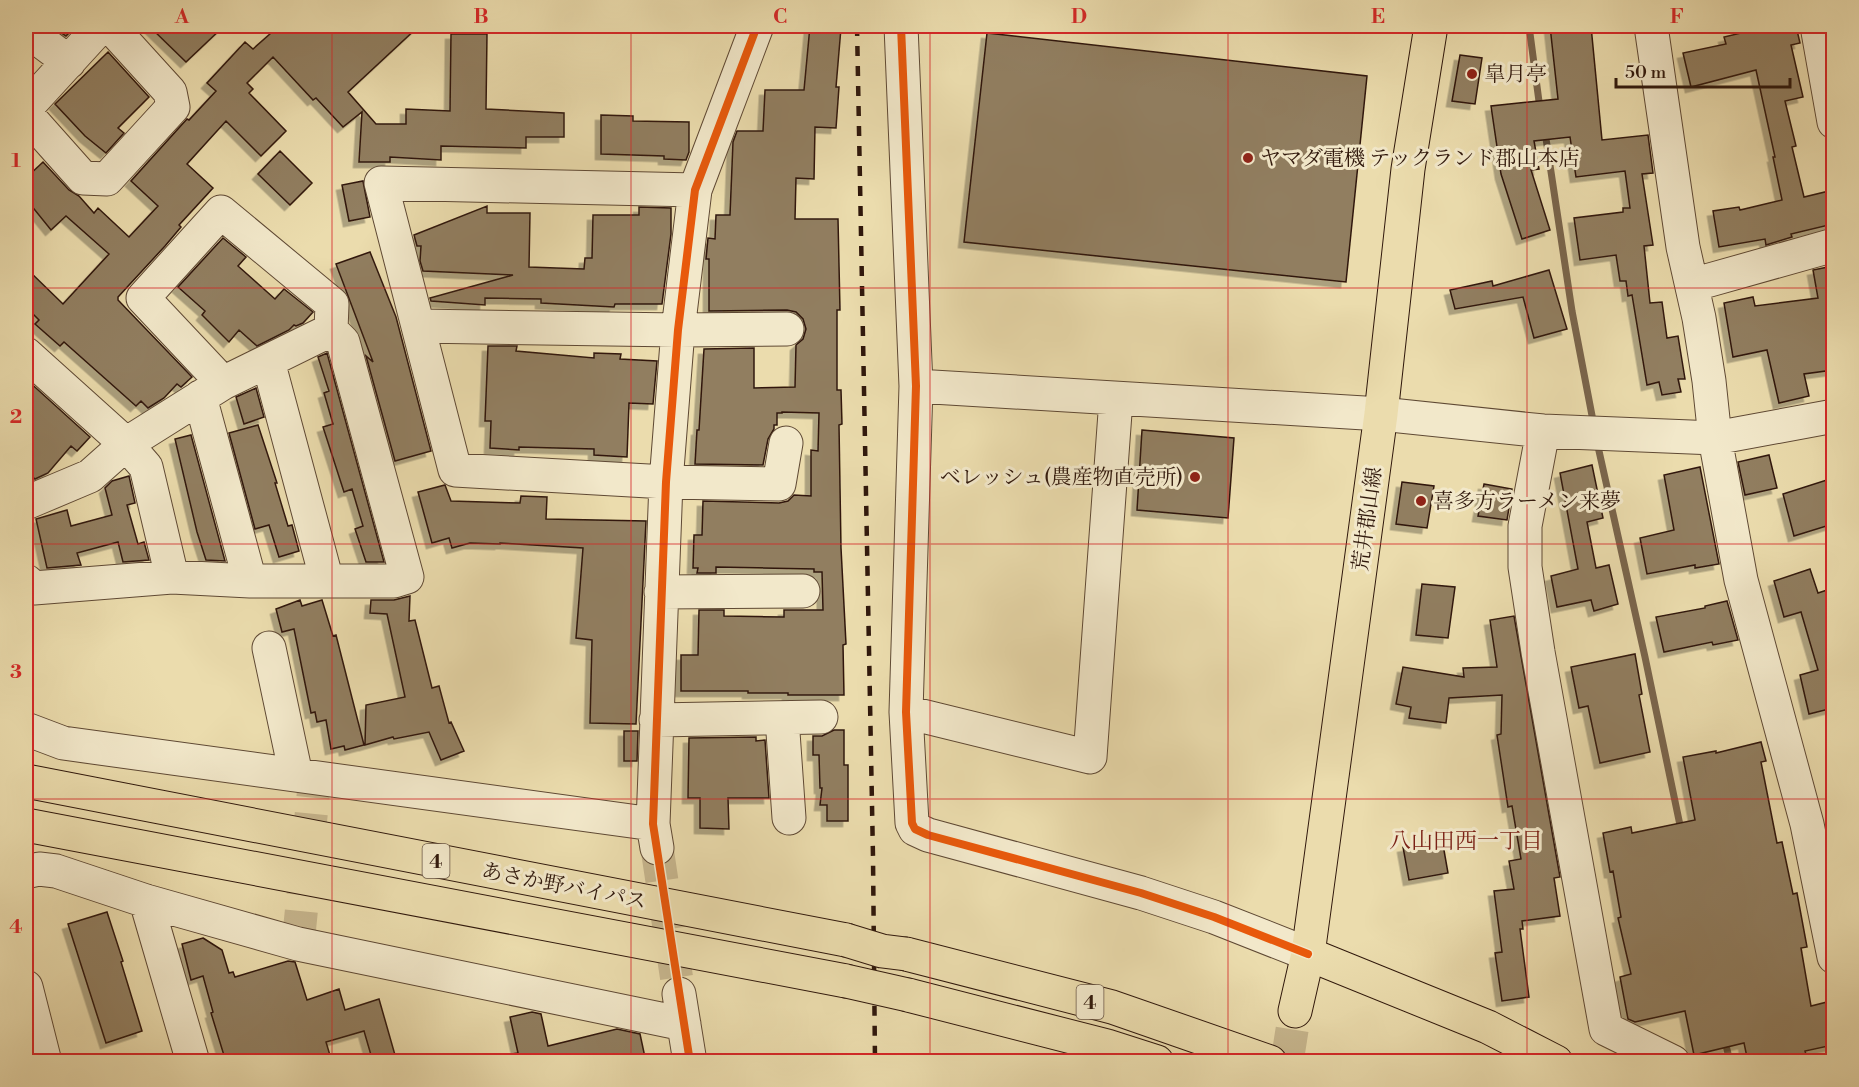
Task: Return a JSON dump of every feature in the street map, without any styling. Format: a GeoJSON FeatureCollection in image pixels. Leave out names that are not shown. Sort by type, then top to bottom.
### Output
{"type":"FeatureCollection","features":[{"type":"Feature","properties":{"kind":"main road","name":"荒井郡山線"},"geometry":{"type":"LineString","coordinates":[[1295,1011],[1308,954],[1382,414],[1408,169],[1431,26]]}},
{"type":"Feature","properties":{"kind":"main road","name":"あさか野バイパス"},"geometry":{"type":"LineString","coordinates":[[26,781],[846,940],[882,951],[906,954],[1112,1007],[1270,1062]]}},
{"type":"Feature","properties":{"kind":"main road","name":"あさか野バイパス"},"geometry":{"type":"LineString","coordinates":[[26,825],[846,981],[1107,1046],[1156,1062]]}},
{"type":"Feature","properties":{"kind":"main road"},"geometry":{"type":"LineString","coordinates":[[1308,954],[1488,1027],[1556,1062]]}},
{"type":"Feature","properties":{"kind":"street"},"geometry":{"type":"LineString","coordinates":[[26,108],[101,26]]}},
{"type":"Feature","properties":{"kind":"street"},"geometry":{"type":"LineString","coordinates":[[26,114],[83,178],[107,179],[173,107],[170,92],[110,26]]}},
{"type":"Feature","properties":{"kind":"street"},"geometry":{"type":"LineString","coordinates":[[26,729],[63,743],[296,775],[655,836],[656,720],[666,482],[678,330],[695,190],[757,26]]}},
{"type":"Feature","properties":{"kind":"street"},"geometry":{"type":"LineString","coordinates":[[902,26],[916,386],[906,712],[911,819],[915,829],[919,832],[1142,893],[1214,917],[1308,954]]}},
{"type":"Feature","properties":{"kind":"street"},"geometry":{"type":"LineString","coordinates":[[1651,26],[1683,247],[1709,381],[1715,438],[1740,580],[1807,824],[1833,957]]}},
{"type":"Feature","properties":{"kind":"street"},"geometry":{"type":"LineString","coordinates":[[26,30],[69,62]]}},
{"type":"Feature","properties":{"kind":"street"},"geometry":{"type":"LineString","coordinates":[[1824,44],[1833,122]]}},
{"type":"Feature","properties":{"kind":"street"},"geometry":{"type":"LineString","coordinates":[[695,190],[381,183],[455,470],[666,482],[779,484],[786,442]]}},
{"type":"Feature","properties":{"kind":"street"},"geometry":{"type":"LineString","coordinates":[[26,581],[34,588],[172,577],[250,581],[327,581],[394,580],[407,577],[343,342],[331,330],[332,304],[221,212],[143,298],[212,390],[250,581]]}},
{"type":"Feature","properties":{"kind":"street"},"geometry":{"type":"LineString","coordinates":[[1692,285],[1833,245]]}},
{"type":"Feature","properties":{"kind":"street"},"geometry":{"type":"LineString","coordinates":[[418,326],[678,330],[787,329]]}},
{"type":"Feature","properties":{"kind":"street"},"geometry":{"type":"LineString","coordinates":[[26,503],[90,476],[126,444],[212,390],[331,330]]}},
{"type":"Feature","properties":{"kind":"street"},"geometry":{"type":"LineString","coordinates":[[26,354],[126,444],[146,467],[172,577]]}},
{"type":"Feature","properties":{"kind":"street"},"geometry":{"type":"LineString","coordinates":[[268,361],[327,581]]}},
{"type":"Feature","properties":{"kind":"street"},"geometry":{"type":"LineString","coordinates":[[916,386],[1382,414],[1542,431],[1715,438],[1833,416]]}},
{"type":"Feature","properties":{"kind":"street"},"geometry":{"type":"LineString","coordinates":[[906,712],[1090,757],[1116,399]]}},
{"type":"Feature","properties":{"kind":"street"},"geometry":{"type":"LineString","coordinates":[[1542,431],[1525,526],[1525,567],[1538,652],[1606,1029],[1673,1062]]}},
{"type":"Feature","properties":{"kind":"street"},"geometry":{"type":"LineString","coordinates":[[661,591],[802,591]]}},
{"type":"Feature","properties":{"kind":"street"},"geometry":{"type":"LineString","coordinates":[[269,648],[296,775]]}},
{"type":"Feature","properties":{"kind":"street"},"geometry":{"type":"LineString","coordinates":[[656,720],[821,717]]}},
{"type":"Feature","properties":{"kind":"street"},"geometry":{"type":"LineString","coordinates":[[782,718],[789,818]]}},
{"type":"Feature","properties":{"kind":"street"},"geometry":{"type":"LineString","coordinates":[[26,872],[39,869],[56,871],[146,901],[298,944],[681,1009],[690,1062]]}},
{"type":"Feature","properties":{"kind":"street"},"geometry":{"type":"LineString","coordinates":[[146,901],[193,1062]]}},
{"type":"Feature","properties":{"kind":"street"},"geometry":{"type":"LineString","coordinates":[[26,987],[45,1062]]}},
{"type":"Feature","properties":{"kind":"building"},"geometry":{"type":"Polygon","coordinates":[[[51,26],[76,26],[66,36],[51,26]]]}},
{"type":"Feature","properties":{"kind":"building"},"geometry":{"type":"Polygon","coordinates":[[[149,26],[224,26],[186,62],[149,26]]]}},
{"type":"Feature","properties":{"kind":"building"},"geometry":{"type":"Polygon","coordinates":[[[279,26],[419,26],[348,92],[376,124],[406,124],[406,109],[450,111],[451,34],[487,34],[486,109],[564,113],[564,137],[526,137],[526,148],[441,146],[441,160],[390,157],[390,162],[359,162],[362,112],[343,127],[316,98],[313,100],[273,57],[247,83],[253,89],[249,93],[286,131],[261,156],[226,121],[187,164],[213,188],[179,225],[181,227],[165,246],[118,297],[118,300],[192,377],[181,387],[177,384],[164,398],[148,408],[141,401],[136,406],[64,342],[60,346],[35,324],[39,320],[26,307],[26,268],[63,304],[109,254],[66,216],[51,230],[26,199],[26,178],[43,162],[94,213],[98,208],[129,237],[158,206],[131,181],[187,119],[189,120],[216,91],[207,83],[245,42],[253,49],[279,26]]]}},
{"type":"Feature","properties":{"kind":"building"},"geometry":{"type":"Polygon","coordinates":[[[810,26],[841,28],[836,87],[839,87],[836,128],[815,127],[814,179],[796,178],[795,219],[838,219],[840,310],[837,310],[837,390],[841,390],[842,424],[839,425],[841,548],[846,644],[843,645],[844,695],[681,691],[681,655],[698,655],[699,610],[724,610],[724,616],[784,617],[784,610],[823,610],[822,572],[814,572],[814,569],[716,567],[716,573],[697,573],[698,568],[693,568],[694,535],[702,535],[703,501],[779,503],[788,501],[794,495],[811,496],[811,450],[818,451],[819,413],[777,413],[777,425],[774,425],[768,439],[763,465],[695,464],[704,349],[754,348],[754,388],[795,387],[796,345],[803,339],[806,329],[803,319],[796,312],[787,310],[709,311],[709,259],[706,259],[708,238],[715,239],[716,215],[730,215],[733,142],[737,131],[763,131],[765,90],[804,90],[810,26]]]}},
{"type":"Feature","properties":{"kind":"building"},"geometry":{"type":"Polygon","coordinates":[[[1550,26],[1591,26],[1602,140],[1648,135],[1653,173],[1642,174],[1653,245],[1644,246],[1650,303],[1662,302],[1667,338],[1678,336],[1685,379],[1678,379],[1681,392],[1662,395],[1659,382],[1647,385],[1632,295],[1628,296],[1626,281],[1620,281],[1616,255],[1580,260],[1574,218],[1623,212],[1623,208],[1630,208],[1625,171],[1576,177],[1570,137],[1534,141],[1539,169],[1531,170],[1550,230],[1522,239],[1501,174],[1491,106],[1558,99],[1550,26]]]}},
{"type":"Feature","properties":{"kind":"building"},"geometry":{"type":"Polygon","coordinates":[[[1757,26],[1796,26],[1800,43],[1791,45],[1803,97],[1785,101],[1796,146],[1792,147],[1804,197],[1829,191],[1833,224],[1791,234],[1792,237],[1766,245],[1765,239],[1719,247],[1713,211],[1739,207],[1740,210],[1782,200],[1773,157],[1775,157],[1756,70],[1691,87],[1683,53],[1726,44],[1724,37],[1758,29],[1757,26]]]}},
{"type":"Feature","properties":{"kind":"building"},"geometry":{"type":"Polygon","coordinates":[[[987,33],[1367,76],[1346,282],[964,242],[987,33]]]}},
{"type":"Feature","properties":{"kind":"building"},"geometry":{"type":"Polygon","coordinates":[[[108,52],[149,97],[118,128],[124,133],[106,153],[85,136],[55,104],[108,52]]]}},
{"type":"Feature","properties":{"kind":"building"},"geometry":{"type":"Polygon","coordinates":[[[1460,55],[1482,58],[1475,104],[1452,101],[1460,55]]]}},
{"type":"Feature","properties":{"kind":"building"},"geometry":{"type":"Polygon","coordinates":[[[601,115],[633,116],[633,121],[689,122],[689,152],[686,160],[664,159],[664,156],[601,154],[601,115]]]}},
{"type":"Feature","properties":{"kind":"building"},"geometry":{"type":"Polygon","coordinates":[[[280,151],[312,183],[290,205],[258,174],[280,151]]]}},
{"type":"Feature","properties":{"kind":"building"},"geometry":{"type":"Polygon","coordinates":[[[363,181],[370,217],[349,221],[342,185],[363,181]]]}},
{"type":"Feature","properties":{"kind":"building"},"geometry":{"type":"Polygon","coordinates":[[[487,206],[487,213],[530,213],[529,267],[584,269],[585,258],[592,258],[593,215],[639,215],[639,207],[671,208],[671,234],[662,304],[615,304],[614,307],[541,303],[541,299],[485,298],[485,305],[431,301],[430,298],[513,275],[423,271],[420,261],[421,246],[417,246],[414,235],[487,206]]]}},
{"type":"Feature","properties":{"kind":"building"},"geometry":{"type":"Polygon","coordinates":[[[223,238],[246,257],[238,266],[275,299],[284,289],[313,312],[303,323],[294,325],[289,330],[257,346],[239,330],[229,342],[202,315],[205,311],[178,287],[223,238]]]}},
{"type":"Feature","properties":{"kind":"building"},"geometry":{"type":"Polygon","coordinates":[[[370,252],[396,317],[431,451],[395,461],[366,356],[373,362],[336,264],[370,252]]]}},
{"type":"Feature","properties":{"kind":"building"},"geometry":{"type":"Polygon","coordinates":[[[1833,266],[1833,370],[1804,374],[1809,396],[1779,403],[1767,350],[1733,357],[1724,303],[1753,297],[1755,306],[1818,298],[1813,270],[1833,266]]]}},
{"type":"Feature","properties":{"kind":"building"},"geometry":{"type":"Polygon","coordinates":[[[1549,270],[1567,329],[1534,338],[1523,297],[1455,309],[1450,290],[1492,281],[1493,286],[1549,270]]]}},
{"type":"Feature","properties":{"kind":"building"},"geometry":{"type":"Polygon","coordinates":[[[488,346],[517,346],[516,351],[594,358],[594,353],[621,354],[620,359],[657,361],[653,404],[629,403],[627,457],[594,455],[594,449],[490,448],[491,421],[485,421],[488,346]]]}},
{"type":"Feature","properties":{"kind":"building"},"geometry":{"type":"Polygon","coordinates":[[[327,353],[384,562],[366,562],[355,529],[363,526],[352,489],[344,492],[323,427],[333,424],[324,393],[329,391],[318,357],[327,353]]]}},
{"type":"Feature","properties":{"kind":"building"},"geometry":{"type":"Polygon","coordinates":[[[26,379],[90,437],[77,451],[71,446],[48,473],[35,479],[26,471],[26,379]]]}},
{"type":"Feature","properties":{"kind":"building"},"geometry":{"type":"Polygon","coordinates":[[[256,388],[264,417],[244,424],[236,397],[256,388]]]}},
{"type":"Feature","properties":{"kind":"building"},"geometry":{"type":"Polygon","coordinates":[[[258,425],[288,526],[292,525],[299,551],[279,557],[269,525],[255,529],[229,433],[258,425]]]}},
{"type":"Feature","properties":{"kind":"building"},"geometry":{"type":"Polygon","coordinates":[[[1142,430],[1234,438],[1228,518],[1137,510],[1142,430]]]}},
{"type":"Feature","properties":{"kind":"building"},"geometry":{"type":"Polygon","coordinates":[[[191,435],[225,561],[206,560],[197,532],[175,439],[191,435]]]}},
{"type":"Feature","properties":{"kind":"building"},"geometry":{"type":"Polygon","coordinates":[[[1769,455],[1777,488],[1745,495],[1738,462],[1769,455]]]}},
{"type":"Feature","properties":{"kind":"building"},"geometry":{"type":"Polygon","coordinates":[[[1592,465],[1603,518],[1587,522],[1596,568],[1609,565],[1618,604],[1594,611],[1591,600],[1557,607],[1551,576],[1578,569],[1560,473],[1592,465]]]}},
{"type":"Feature","properties":{"kind":"building"},"geometry":{"type":"Polygon","coordinates":[[[1700,467],[1719,564],[1695,568],[1695,565],[1647,574],[1640,538],[1674,530],[1664,475],[1700,467]]]}},
{"type":"Feature","properties":{"kind":"building"},"geometry":{"type":"Polygon","coordinates":[[[129,476],[135,503],[127,505],[138,544],[144,542],[149,560],[123,562],[118,542],[77,553],[81,565],[47,568],[36,519],[67,510],[71,526],[112,515],[105,488],[112,481],[129,476]]]}},
{"type":"Feature","properties":{"kind":"building"},"geometry":{"type":"Polygon","coordinates":[[[1833,478],[1833,524],[1794,536],[1783,494],[1833,478]]]}},
{"type":"Feature","properties":{"kind":"building"},"geometry":{"type":"Polygon","coordinates":[[[1402,482],[1434,486],[1427,528],[1396,524],[1402,482]]]}},
{"type":"Feature","properties":{"kind":"building"},"geometry":{"type":"Polygon","coordinates":[[[1484,484],[1512,489],[1507,520],[1478,516],[1484,484]]]}},
{"type":"Feature","properties":{"kind":"building"},"geometry":{"type":"Polygon","coordinates":[[[445,485],[451,501],[520,503],[521,496],[547,497],[546,519],[646,521],[636,724],[590,723],[592,640],[576,638],[583,548],[470,543],[452,548],[449,538],[432,543],[418,492],[445,485]]]}},
{"type":"Feature","properties":{"kind":"building"},"geometry":{"type":"Polygon","coordinates":[[[1810,569],[1818,593],[1833,588],[1833,708],[1809,714],[1800,675],[1818,670],[1801,612],[1784,617],[1774,581],[1810,569]]]}},
{"type":"Feature","properties":{"kind":"building"},"geometry":{"type":"Polygon","coordinates":[[[1422,584],[1455,587],[1448,638],[1416,635],[1422,584]]]}},
{"type":"Feature","properties":{"kind":"building"},"geometry":{"type":"Polygon","coordinates":[[[410,596],[409,621],[415,620],[432,688],[439,686],[449,723],[451,722],[464,751],[441,760],[429,732],[394,739],[393,737],[365,745],[366,705],[405,697],[387,614],[370,613],[371,600],[394,600],[410,596]]]}},
{"type":"Feature","properties":{"kind":"building"},"geometry":{"type":"Polygon","coordinates":[[[300,600],[302,606],[322,600],[333,636],[336,635],[364,745],[345,750],[344,746],[331,749],[326,720],[317,722],[315,712],[311,713],[294,629],[282,632],[276,609],[300,600]]]}},
{"type":"Feature","properties":{"kind":"building"},"geometry":{"type":"Polygon","coordinates":[[[1727,601],[1738,640],[1713,645],[1712,642],[1664,652],[1656,617],[1705,608],[1705,606],[1727,601]]]}},
{"type":"Feature","properties":{"kind":"building"},"geometry":{"type":"Polygon","coordinates":[[[1514,616],[1560,877],[1554,878],[1560,916],[1522,921],[1523,929],[1520,929],[1529,997],[1502,1001],[1495,953],[1502,952],[1494,891],[1514,889],[1509,861],[1521,859],[1512,806],[1508,807],[1497,735],[1501,734],[1502,695],[1449,698],[1446,723],[1409,718],[1411,707],[1396,704],[1403,667],[1464,677],[1463,668],[1497,667],[1490,620],[1514,616]]]}},
{"type":"Feature","properties":{"kind":"building"},"geometry":{"type":"Polygon","coordinates":[[[1635,654],[1642,694],[1639,695],[1650,752],[1600,763],[1588,706],[1579,708],[1571,667],[1635,654]]]}},
{"type":"Feature","properties":{"kind":"building"},"geometry":{"type":"Polygon","coordinates":[[[834,730],[844,730],[844,765],[848,765],[848,821],[827,821],[827,805],[820,805],[822,788],[820,788],[819,755],[813,755],[813,736],[822,736],[834,730]]]}},
{"type":"Feature","properties":{"kind":"building"},"geometry":{"type":"Polygon","coordinates":[[[624,731],[638,731],[637,761],[624,761],[624,731]]]}},
{"type":"Feature","properties":{"kind":"building"},"geometry":{"type":"Polygon","coordinates":[[[756,737],[756,741],[765,740],[769,798],[728,798],[729,829],[700,828],[700,798],[688,798],[689,738],[756,737]]]}},
{"type":"Feature","properties":{"kind":"building"},"geometry":{"type":"Polygon","coordinates":[[[1761,742],[1766,761],[1761,762],[1777,843],[1782,842],[1793,894],[1797,893],[1807,947],[1801,948],[1811,1006],[1831,1001],[1833,1014],[1833,1045],[1805,1051],[1807,1058],[1790,1062],[1786,1059],[1748,1062],[1744,1043],[1694,1055],[1685,1011],[1635,1022],[1628,1019],[1620,977],[1631,974],[1618,918],[1621,917],[1613,871],[1610,872],[1603,833],[1631,827],[1632,833],[1695,820],[1683,757],[1716,751],[1716,753],[1761,742]]]}},
{"type":"Feature","properties":{"kind":"building"},"geometry":{"type":"Polygon","coordinates":[[[1442,839],[1448,873],[1409,880],[1403,847],[1442,839]]]}},
{"type":"Feature","properties":{"kind":"building"},"geometry":{"type":"Polygon","coordinates":[[[107,912],[142,1031],[106,1043],[68,924],[107,912]]]}},
{"type":"Feature","properties":{"kind":"building"},"geometry":{"type":"Polygon","coordinates":[[[203,938],[222,950],[229,973],[233,972],[235,977],[288,961],[295,962],[307,1000],[339,989],[345,1010],[379,999],[397,1062],[373,1062],[364,1031],[326,1042],[332,1062],[226,1062],[211,1013],[213,1012],[203,976],[191,980],[182,944],[203,938]]]}},
{"type":"Feature","properties":{"kind":"building"},"geometry":{"type":"Polygon","coordinates":[[[532,1012],[541,1014],[548,1046],[617,1029],[640,1034],[646,1062],[512,1062],[512,1054],[518,1053],[510,1017],[532,1012]]]}},
{"type":"Feature","properties":{"kind":"waterway"},"geometry":{"type":"LineString","coordinates":[[1529,26],[1540,109]]}},
{"type":"Feature","properties":{"kind":"waterway"},"geometry":{"type":"LineString","coordinates":[[1545,132],[1572,311],[1594,426]]}},
{"type":"Feature","properties":{"kind":"waterway"},"geometry":{"type":"LineString","coordinates":[[1597,442],[1681,830]]}},
{"type":"Feature","properties":{"kind":"waterway"},"geometry":{"type":"LineString","coordinates":[[1725,1041],[1730,1062]]}},
{"type":"Feature","properties":{"kind":"tunnel"},"geometry":{"type":"LineString","coordinates":[[298,944],[315,777]]}},
{"type":"Feature","properties":{"kind":"tunnel"},"geometry":{"type":"LineString","coordinates":[[657,848],[679,994]]}},
{"type":"Feature","properties":{"kind":"tunnel"},"geometry":{"type":"LineString","coordinates":[[1287,1062],[1295,1011]]}},
{"type":"Feature","properties":{"kind":"railway"},"geometry":{"type":"LineString","coordinates":[[857,26],[875,1062]]}},
{"type":"Feature","properties":{"kind":"cycle path"},"geometry":{"type":"LineString","coordinates":[[690,1062],[653,824],[666,482],[678,330],[695,190],[757,26]]}},
{"type":"Feature","properties":{"kind":"cycle path"},"geometry":{"type":"LineString","coordinates":[[901,26],[916,386],[906,712],[912,823],[915,829],[928,835],[1141,893],[1214,917],[1308,954]]}},
{"type":"Feature","properties":{"kind":"place","name":"皐月亭"},"geometry":{"type":"Point","coordinates":[1472,74]}},
{"type":"Feature","properties":{"kind":"place","name":"ヤマダ電機 テックランド郡山本店"},"geometry":{"type":"Point","coordinates":[1248,158]}},
{"type":"Feature","properties":{"kind":"place","name":"ベレッシュ(農産物直売所)"},"geometry":{"type":"Point","coordinates":[1195,477]}},
{"type":"Feature","properties":{"kind":"place","name":"喜多方ラーメン来夢"},"geometry":{"type":"Point","coordinates":[1421,501]}},
{"type":"Feature","properties":{"kind":"district","name":"八山田西一丁目"},"geometry":{"type":"Point","coordinates":[1466,840]}}]}
